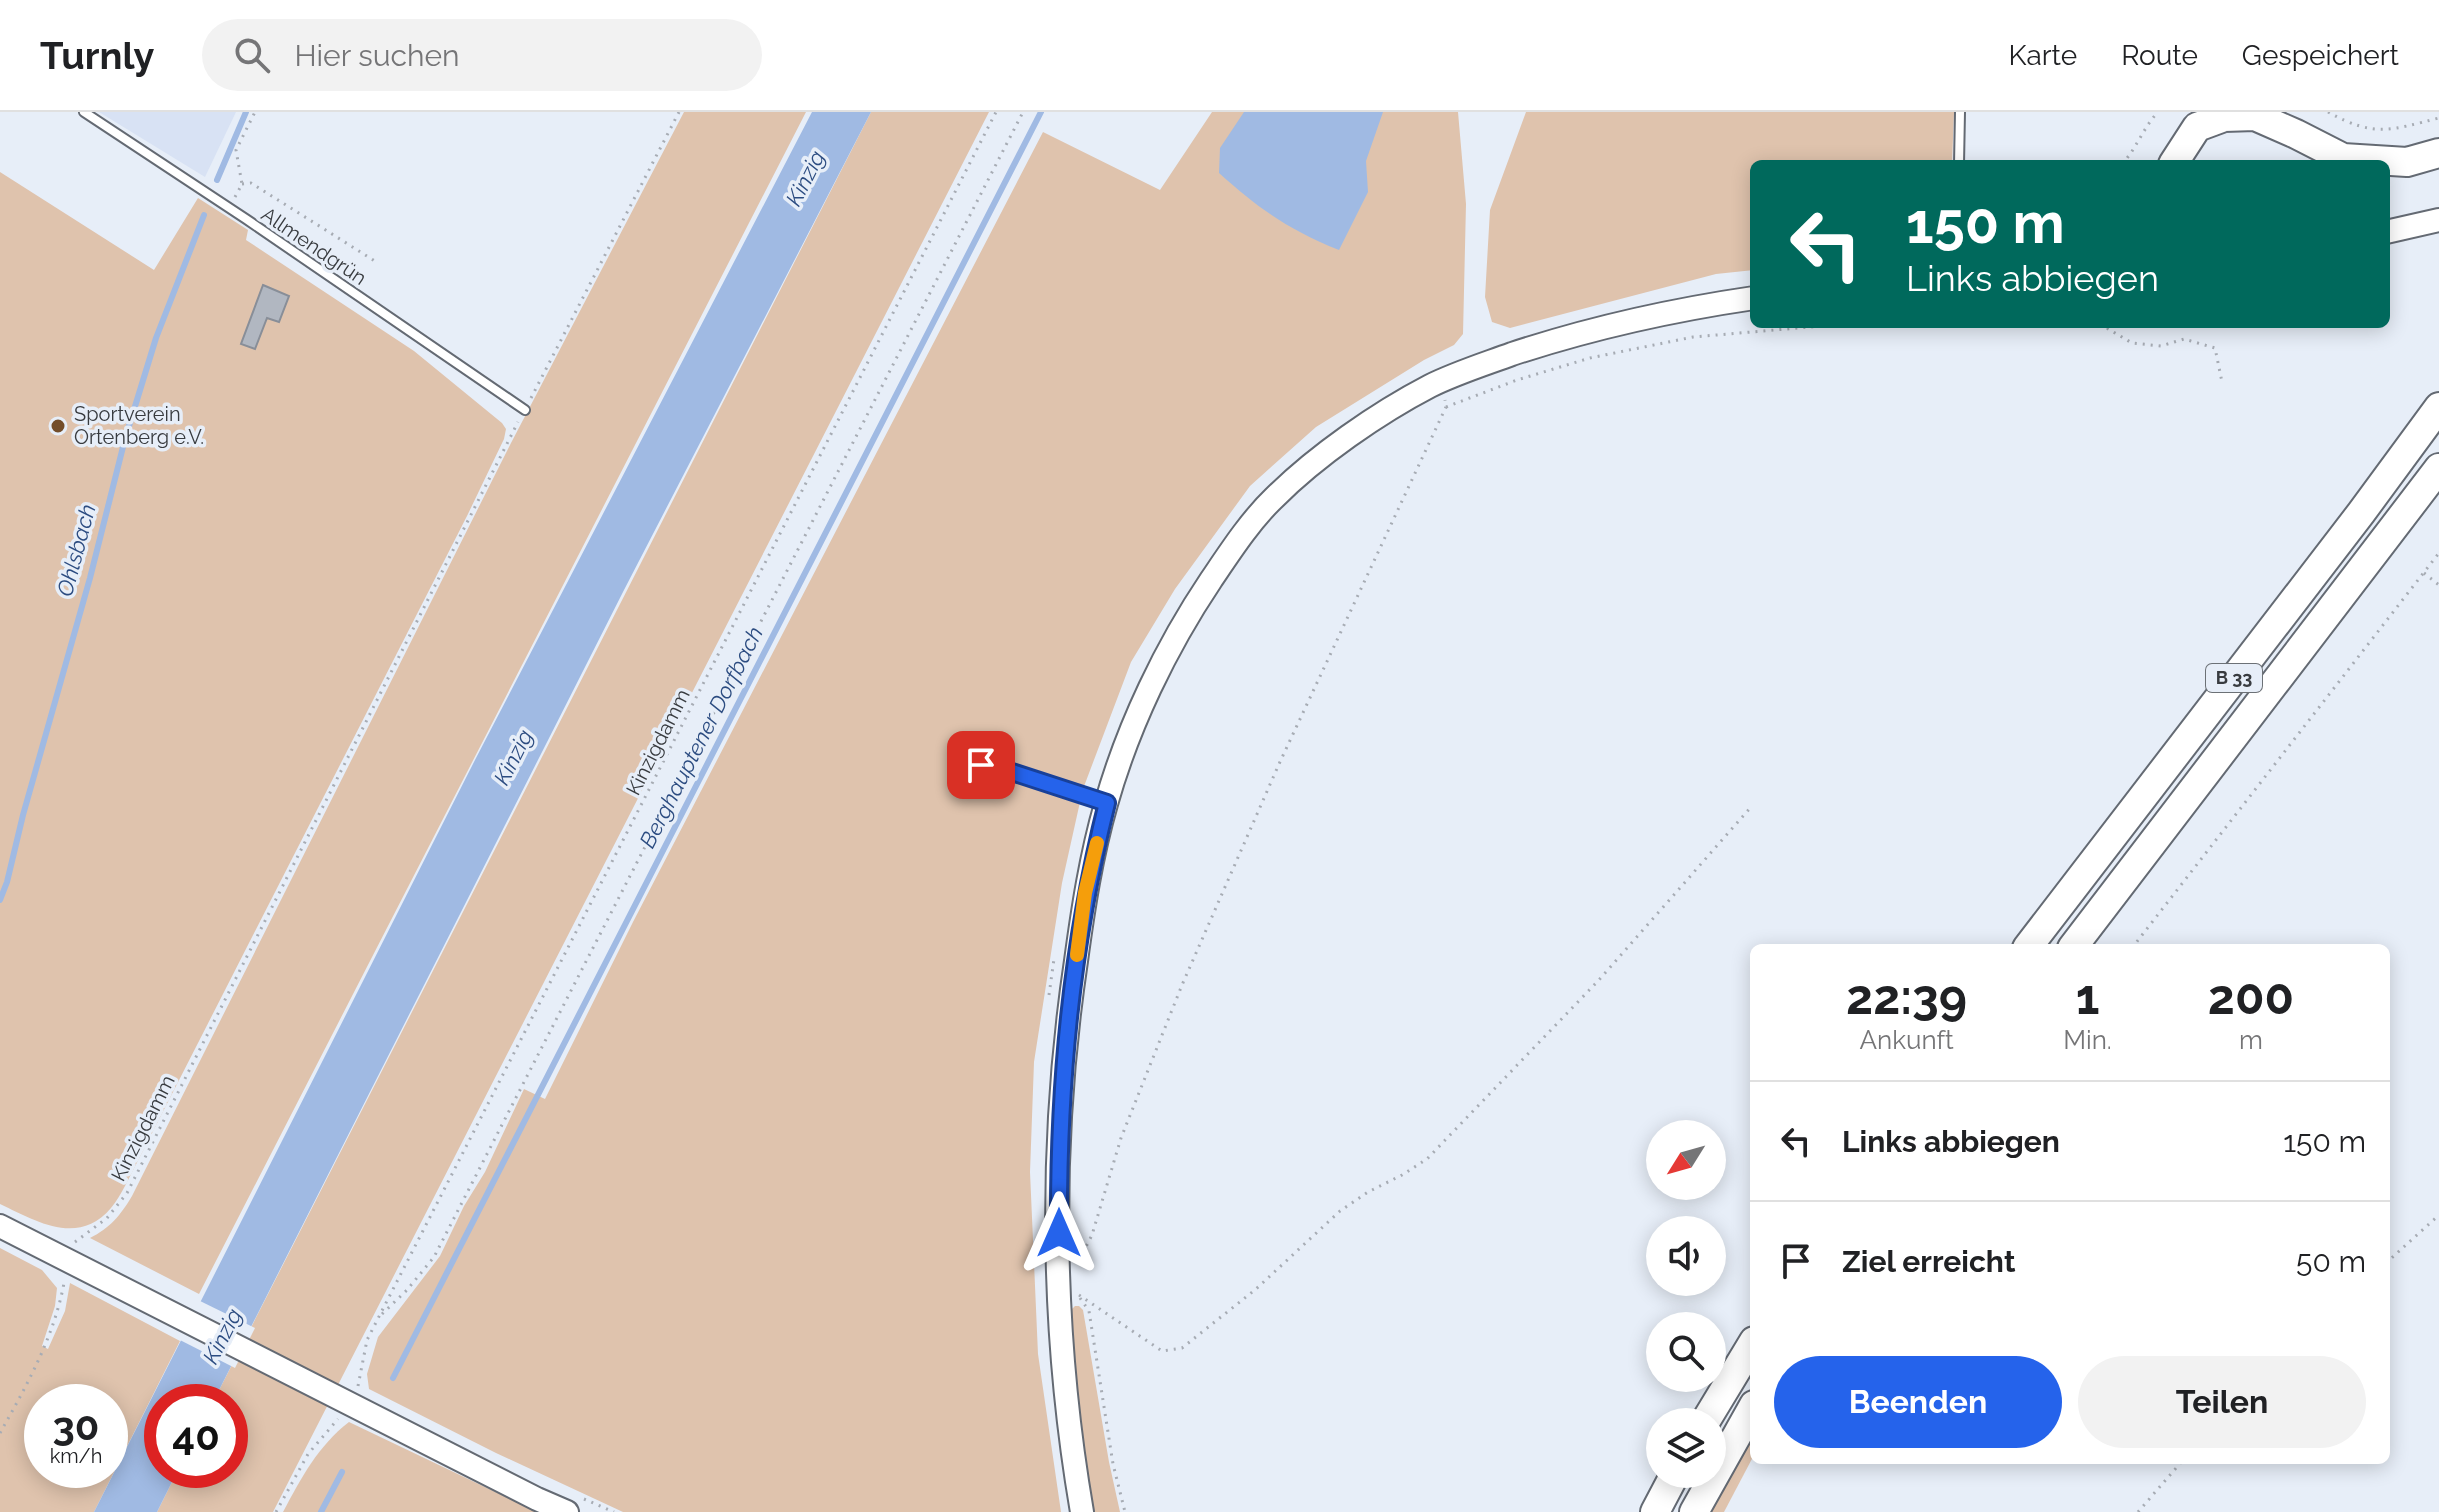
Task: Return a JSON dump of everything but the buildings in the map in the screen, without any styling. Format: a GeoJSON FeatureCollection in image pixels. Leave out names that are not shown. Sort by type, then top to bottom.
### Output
{"type":"FeatureCollection","features":[{"type":"Feature","properties":{"kind":"highway"},"geometry":{"type":"LineString","coordinates":[[2176,160],[2197,127],[2224,117],[2255,116],[2343,158],[2375,160]]}},
{"type":"Feature","properties":{"kind":"highway"},"geometry":{"type":"LineString","coordinates":[[2390,161],[2407,162],[2439,153]]}},
{"type":"Feature","properties":{"kind":"highway","name":"B 33"},"geometry":{"type":"LineString","coordinates":[[2030,944],[2439,407]]}},
{"type":"Feature","properties":{"kind":"highway","name":"B 33"},"geometry":{"type":"LineString","coordinates":[[2075,944],[2439,468]]}},
{"type":"Feature","properties":{"kind":"highway"},"geometry":{"type":"LineString","coordinates":[[1713,1408],[1750,1348]]}},
{"type":"Feature","properties":{"kind":"highway"},"geometry":{"type":"LineString","coordinates":[[1694,1512],[1750,1412]]}},
{"type":"Feature","properties":{"kind":"highway"},"geometry":{"type":"LineString","coordinates":[[1655,1512],[1668,1488]]}},
{"type":"Feature","properties":{"kind":"street"},"geometry":{"type":"LineString","coordinates":[[2390,231],[2439,220]]}},
{"type":"Feature","properties":{"kind":"street"},"geometry":{"type":"LineString","coordinates":[[1082,1512],[1069,1412],[1060,1303],[1061,1105],[1066,1026],[1083,906],[1107,803],[1143,704],[1166,653],[1222,564],[1272,499],[1315,462],[1375,420],[1444,380],[1545,343],[1658,314],[1750,299]]}},
{"type":"Feature","properties":{"kind":"street"},"geometry":{"type":"LineString","coordinates":[[0,1226],[72,1257],[567,1512]]}},
{"type":"Feature","properties":{"kind":"lane","name":"Allmendgrün"},"geometry":{"type":"LineString","coordinates":[[84,112],[229,207],[525,410]]}},
{"type":"Feature","properties":{"kind":"lane"},"geometry":{"type":"LineString","coordinates":[[1959,160],[1960,112]]}},
{"type":"Feature","properties":{"kind":"lane"},"geometry":{"type":"LineString","coordinates":[[981,765],[1107,803]]}},
{"type":"Feature","properties":{"kind":"path"},"geometry":{"type":"LineString","coordinates":[[229,207],[242,184],[236,150],[255,112]]}},
{"type":"Feature","properties":{"kind":"path","name":"Kinzigdamm"},"geometry":{"type":"LineString","coordinates":[[72,1257],[127,1193],[679,112]]}},
{"type":"Feature","properties":{"kind":"path","name":"Kinzigdamm"},"geometry":{"type":"LineString","coordinates":[[349,1397],[367,1340],[996,112]]}},
{"type":"Feature","properties":{"kind":"path"},"geometry":{"type":"LineString","coordinates":[[380,1317],[434,1257],[1023,112]]}},
{"type":"Feature","properties":{"kind":"path"},"geometry":{"type":"LineString","coordinates":[[2126,160],[2158,112]]}},
{"type":"Feature","properties":{"kind":"path"},"geometry":{"type":"LineString","coordinates":[[2328,112],[2360,128],[2388,131],[2439,118]]}},
{"type":"Feature","properties":{"kind":"path"},"geometry":{"type":"LineString","coordinates":[[242,184],[251,183],[378,263]]}},
{"type":"Feature","properties":{"kind":"path"},"geometry":{"type":"LineString","coordinates":[[1446,407],[1517,380],[1590,358],[1693,337],[1798,328]]}},
{"type":"Feature","properties":{"kind":"path"},"geometry":{"type":"LineString","coordinates":[[2107,328],[2132,343],[2161,346],[2184,339],[2215,348],[2222,382]]}},
{"type":"Feature","properties":{"kind":"path"},"geometry":{"type":"LineString","coordinates":[[1079,1260],[1092,1235],[1121,1138],[1182,985],[1279,764],[1446,407],[1444,380]]}},
{"type":"Feature","properties":{"kind":"path"},"geometry":{"type":"LineString","coordinates":[[2135,944],[2439,553]]}},
{"type":"Feature","properties":{"kind":"path"},"geometry":{"type":"LineString","coordinates":[[2424,573],[2439,585]]}},
{"type":"Feature","properties":{"kind":"path"},"geometry":{"type":"LineString","coordinates":[[1125,1512],[1113,1464],[1089,1311],[1076,1293],[1162,1351],[1182,1348],[1256,1289],[1340,1211],[1427,1159],[1598,981],[1752,806]]}},
{"type":"Feature","properties":{"kind":"path"},"geometry":{"type":"LineString","coordinates":[[1048,1004],[1054,957]]}},
{"type":"Feature","properties":{"kind":"path"},"geometry":{"type":"LineString","coordinates":[[2390,1259],[2439,1215]]}},
{"type":"Feature","properties":{"kind":"path"},"geometry":{"type":"LineString","coordinates":[[0,1433],[35,1370],[59,1308],[72,1257]]}},
{"type":"Feature","properties":{"kind":"path"},"geometry":{"type":"LineString","coordinates":[[276,1512],[308,1454],[349,1397]]}},
{"type":"Feature","properties":{"kind":"path"},"geometry":{"type":"LineString","coordinates":[[2138,1512],[2180,1464]]}},
{"type":"Feature","properties":{"kind":"shaded area"},"geometry":{"type":"Polygon","coordinates":[[[99,112],[236,112],[205,177],[99,112]]]}},
{"type":"Feature","properties":{"kind":"shaded area"},"geometry":{"type":"Polygon","coordinates":[[[684,112],[806,112],[199,1294],[90,1238],[114,1221],[132,1196],[511,443],[684,112]]]}},
{"type":"Feature","properties":{"kind":"shaded area"},"geometry":{"type":"Polygon","coordinates":[[[871,112],[989,112],[273,1512],[157,1512],[169,1488],[248,1488],[248,1384],[222,1384],[871,112]]]}},
{"type":"Feature","properties":{"kind":"shaded area"},"geometry":{"type":"Polygon","coordinates":[[[1212,112],[1458,112],[1466,204],[1463,334],[1454,345],[1424,360],[1316,427],[1250,486],[1175,589],[1131,662],[1083,789],[1015,768],[1015,778],[1080,802],[1062,883],[1034,1062],[1030,1172],[1038,1354],[1061,1512],[623,1512],[369,1389],[367,1374],[378,1337],[440,1256],[464,1206],[485,1172],[524,1089],[545,1099],[633,922],[1043,132],[1160,190],[1212,112]]]}},
{"type":"Feature","properties":{"kind":"shaded area"},"geometry":{"type":"Polygon","coordinates":[[[1526,112],[1954,112],[1952,160],[1750,160],[1750,270],[1716,274],[1510,328],[1492,322],[1485,297],[1490,210],[1526,112]]]}},
{"type":"Feature","properties":{"kind":"shaded area"},"geometry":{"type":"Polygon","coordinates":[[[0,172],[154,270],[198,198],[248,230],[246,240],[414,351],[506,429],[467,516],[125,1186],[113,1205],[98,1220],[71,1228],[42,1223],[0,1204],[0,172]]]}},
{"type":"Feature","properties":{"kind":"shaded area"},"geometry":{"type":"Polygon","coordinates":[[[0,1248],[42,1270],[57,1288],[55,1306],[42,1346],[48,1349],[65,1311],[70,1283],[180,1341],[158,1384],[144,1384],[144,1413],[128,1444],[128,1384],[24,1384],[24,1488],[106,1488],[94,1512],[0,1512],[0,1248]]]}},
{"type":"Feature","properties":{"kind":"shaded area"},"geometry":{"type":"Polygon","coordinates":[[[1075,1306],[1083,1310],[1120,1512],[1092,1512],[1078,1426],[1069,1312],[1075,1306]]]}},
{"type":"Feature","properties":{"kind":"shaded area"},"geometry":{"type":"Polygon","coordinates":[[[349,1422],[537,1512],[283,1512],[319,1452],[349,1422]]]}},
{"type":"Feature","properties":{"kind":"shaded area"},"geometry":{"type":"Polygon","coordinates":[[[1750,1435],[1750,1463],[1724,1512],[1705,1512],[1719,1488],[1726,1488],[1726,1476],[1750,1435]]]}},
{"type":"Feature","properties":{"kind":"water","name":"Kinzig"},"geometry":{"type":"Polygon","coordinates":[[[812,112],[871,112],[624,590],[222,1384],[159,1384],[476,758],[812,112]]]}},
{"type":"Feature","properties":{"kind":"water"},"geometry":{"type":"Polygon","coordinates":[[[1244,112],[1383,112],[1366,161],[1368,192],[1339,250],[1275,218],[1219,173],[1220,148],[1244,112]]]}},
{"type":"Feature","properties":{"kind":"water"},"geometry":{"type":"Polygon","coordinates":[[[144,1413],[144,1488],[169,1488],[157,1512],[94,1512],[106,1488],[128,1488],[128,1445],[144,1413]]]}},
{"type":"Feature","properties":{"kind":"pier"},"geometry":{"type":"Polygon","coordinates":[[[196,1299],[255,1328],[235,1368],[176,1338],[196,1299]]]}},
{"type":"Feature","properties":{"kind":"waterway","name":"Ohlsbach"},"geometry":{"type":"LineString","coordinates":[[217,180],[246,112]]}},
{"type":"Feature","properties":{"kind":"waterway","name":"Berghauptener Dorfbach"},"geometry":{"type":"LineString","coordinates":[[393,1378],[1041,112]]}},
{"type":"Feature","properties":{"kind":"waterway","name":"Ohlsbach"},"geometry":{"type":"LineString","coordinates":[[0,900],[90,578],[125,439],[156,338],[204,215]]}},
{"type":"Feature","properties":{"kind":"waterway","name":"Berghauptener Dorfbach"},"geometry":{"type":"LineString","coordinates":[[321,1512],[342,1472]]}},
{"type":"Feature","properties":{"kind":"slow traffic"},"geometry":{"type":"LineString","coordinates":[[1077,955],[1085,893],[1097,843]]}},
{"type":"Feature","properties":{"kind":"place","name":"Sportverein Ortenberg e.V."},"geometry":{"type":"Point","coordinates":[58,426]}},
{"type":"Feature","properties":{"kind":"route"},"geometry":{"type":"LineString","coordinates":[[981,765],[1107,803],[1085,893],[1066,1026],[1059,1233]]}}]}
